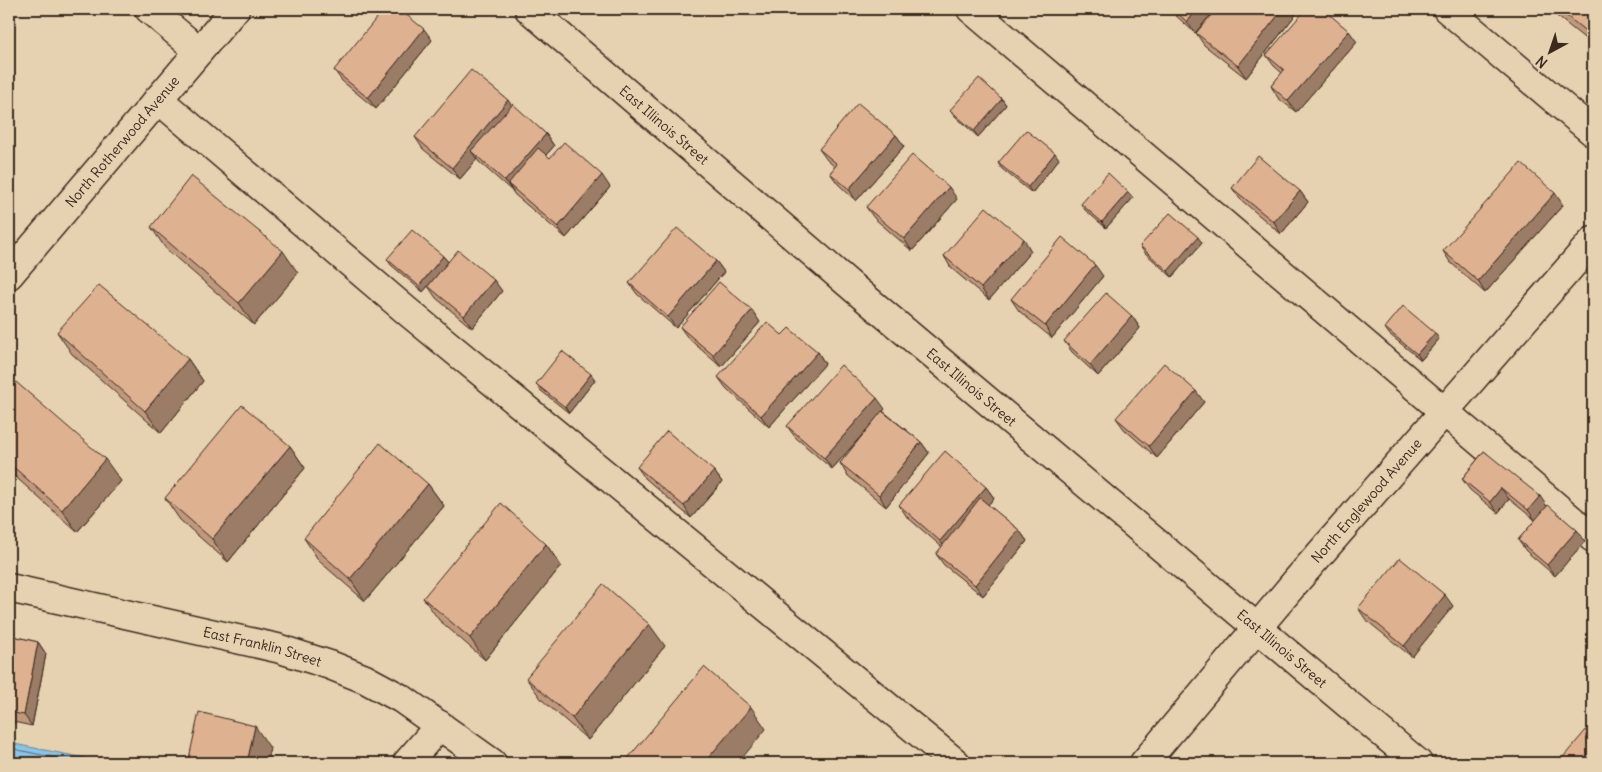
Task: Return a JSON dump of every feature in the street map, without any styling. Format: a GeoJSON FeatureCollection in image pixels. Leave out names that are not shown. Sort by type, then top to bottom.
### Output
{"type":"FeatureCollection","features":[{"type":"Feature","properties":{"kind":"street"},"geometry":{"type":"LineString","coordinates":[[149,9],[199,51]]}},
{"type":"Feature","properties":{"kind":"street","name":"North Rotherwood Avenue"},"geometry":{"type":"LineString","coordinates":[[9,275],[235,9]]}},
{"type":"Feature","properties":{"kind":"street","name":"East Illinois Street"},"geometry":{"type":"LineString","coordinates":[[529,9],[857,291],[1418,763]]}},
{"type":"Feature","properties":{"kind":"street"},"geometry":{"type":"LineString","coordinates":[[971,9],[1593,538]]}},
{"type":"Feature","properties":{"kind":"street"},"geometry":{"type":"LineString","coordinates":[[1447,9],[1593,132]]}},
{"type":"Feature","properties":{"kind":"street"},"geometry":{"type":"LineString","coordinates":[[158,99],[408,312],[956,763]]}},
{"type":"Feature","properties":{"kind":"street","name":"North Englewood Avenue"},"geometry":{"type":"LineString","coordinates":[[1144,763],[1298,578],[1593,241]]}},
{"type":"Feature","properties":{"kind":"street","name":"East Franklin Street"},"geometry":{"type":"LineString","coordinates":[[9,588],[276,648],[365,679],[402,699],[492,763]]}},
{"type":"Feature","properties":{"kind":"street"},"geometry":{"type":"LineString","coordinates":[[407,763],[440,725]]}},
{"type":"Feature","properties":{"kind":"water"},"geometry":{"type":"Polygon","coordinates":[[[9,743],[85,758],[84,763],[9,763],[9,743]]]}},
{"type":"Feature","properties":{"kind":"building"},"geometry":{"type":"Polygon","coordinates":[[[384,9],[399,9],[424,29],[368,98],[334,70],[384,9]]]}},
{"type":"Feature","properties":{"kind":"building"},"geometry":{"type":"Polygon","coordinates":[[[1173,9],[1198,9],[1187,22],[1173,9]]]}},
{"type":"Feature","properties":{"kind":"building"},"geometry":{"type":"Polygon","coordinates":[[[1216,9],[1283,9],[1238,66],[1196,33],[1216,9]]]}},
{"type":"Feature","properties":{"kind":"building"},"geometry":{"type":"Polygon","coordinates":[[[1306,9],[1323,9],[1349,31],[1288,101],[1271,86],[1284,70],[1266,55],[1306,9]]]}},
{"type":"Feature","properties":{"kind":"building"},"geometry":{"type":"Polygon","coordinates":[[[1558,9],[1593,9],[1593,37],[1558,9]]]}},
{"type":"Feature","properties":{"kind":"building"},"geometry":{"type":"Polygon","coordinates":[[[471,70],[508,100],[452,168],[415,137],[471,70]]]}},
{"type":"Feature","properties":{"kind":"building"},"geometry":{"type":"Polygon","coordinates":[[[979,78],[1002,99],[974,131],[950,110],[979,78]]]}},
{"type":"Feature","properties":{"kind":"building"},"geometry":{"type":"Polygon","coordinates":[[[858,103],[896,135],[849,189],[830,173],[837,164],[819,149],[858,103]]]}},
{"type":"Feature","properties":{"kind":"building"},"geometry":{"type":"Polygon","coordinates":[[[513,104],[546,134],[505,181],[471,151],[513,104]]]}},
{"type":"Feature","properties":{"kind":"building"},"geometry":{"type":"Polygon","coordinates":[[[1026,130],[1055,153],[1028,187],[998,163],[1026,130]]]}},
{"type":"Feature","properties":{"kind":"building"},"geometry":{"type":"Polygon","coordinates":[[[564,142],[602,175],[558,227],[508,184],[538,148],[550,158],[564,142]]]}},
{"type":"Feature","properties":{"kind":"building"},"geometry":{"type":"Polygon","coordinates":[[[912,155],[949,187],[904,239],[866,207],[912,155]]]}},
{"type":"Feature","properties":{"kind":"building"},"geometry":{"type":"Polygon","coordinates":[[[1258,156],[1300,191],[1274,222],[1232,188],[1258,156]]]}},
{"type":"Feature","properties":{"kind":"building"},"geometry":{"type":"Polygon","coordinates":[[[1521,163],[1555,193],[1478,281],[1443,251],[1521,163]]]}},
{"type":"Feature","properties":{"kind":"building"},"geometry":{"type":"Polygon","coordinates":[[[1108,173],[1128,192],[1102,222],[1081,204],[1108,173]]]}},
{"type":"Feature","properties":{"kind":"building"},"geometry":{"type":"Polygon","coordinates":[[[191,176],[283,251],[239,303],[151,227],[191,176]]]}},
{"type":"Feature","properties":{"kind":"building"},"geometry":{"type":"Polygon","coordinates":[[[986,207],[1024,239],[981,288],[944,256],[986,207]]]}},
{"type":"Feature","properties":{"kind":"building"},"geometry":{"type":"Polygon","coordinates":[[[1170,213],[1198,237],[1168,271],[1140,246],[1170,213]]]}},
{"type":"Feature","properties":{"kind":"building"},"geometry":{"type":"Polygon","coordinates":[[[677,228],[716,261],[668,317],[629,283],[677,228]]]}},
{"type":"Feature","properties":{"kind":"building"},"geometry":{"type":"Polygon","coordinates":[[[412,230],[443,256],[419,286],[387,259],[412,230]]]}},
{"type":"Feature","properties":{"kind":"building"},"geometry":{"type":"Polygon","coordinates":[[[1062,237],[1095,265],[1045,326],[1011,299],[1062,237]]]}},
{"type":"Feature","properties":{"kind":"building"},"geometry":{"type":"Polygon","coordinates":[[[458,250],[494,280],[464,316],[428,286],[458,250]]]}},
{"type":"Feature","properties":{"kind":"building"},"geometry":{"type":"Polygon","coordinates":[[[719,282],[752,310],[713,355],[680,327],[719,282]]]}},
{"type":"Feature","properties":{"kind":"building"},"geometry":{"type":"Polygon","coordinates":[[[99,285],[188,359],[145,411],[57,332],[99,285]]]}},
{"type":"Feature","properties":{"kind":"building"},"geometry":{"type":"Polygon","coordinates":[[[1106,293],[1132,316],[1090,365],[1064,341],[1106,293]]]}},
{"type":"Feature","properties":{"kind":"building"},"geometry":{"type":"Polygon","coordinates":[[[1403,306],[1435,333],[1417,354],[1385,328],[1403,306]]]}},
{"type":"Feature","properties":{"kind":"building"},"geometry":{"type":"Polygon","coordinates":[[[767,322],[782,335],[789,328],[818,352],[761,416],[718,377],[767,322]]]}},
{"type":"Feature","properties":{"kind":"building"},"geometry":{"type":"Polygon","coordinates":[[[562,351],[591,374],[565,407],[536,384],[562,351]]]}},
{"type":"Feature","properties":{"kind":"building"},"geometry":{"type":"Polygon","coordinates":[[[1164,363],[1196,391],[1149,446],[1116,418],[1164,363]]]}},
{"type":"Feature","properties":{"kind":"building"},"geometry":{"type":"Polygon","coordinates":[[[841,365],[877,398],[824,458],[787,426],[841,365]]]}},
{"type":"Feature","properties":{"kind":"building"},"geometry":{"type":"Polygon","coordinates":[[[16,382],[105,459],[62,510],[9,463],[9,391],[16,382]]]}},
{"type":"Feature","properties":{"kind":"building"},"geometry":{"type":"Polygon","coordinates":[[[242,405],[290,446],[212,539],[165,498],[242,405]]]}},
{"type":"Feature","properties":{"kind":"building"},"geometry":{"type":"Polygon","coordinates":[[[882,411],[921,442],[879,495],[840,463],[882,411]]]}},
{"type":"Feature","properties":{"kind":"building"},"geometry":{"type":"Polygon","coordinates":[[[667,431],[714,471],[684,506],[637,467],[667,431]]]}},
{"type":"Feature","properties":{"kind":"building"},"geometry":{"type":"Polygon","coordinates":[[[380,443],[428,484],[350,579],[304,538],[380,443]]]}},
{"type":"Feature","properties":{"kind":"building"},"geometry":{"type":"Polygon","coordinates":[[[945,451],[986,487],[940,541],[899,505],[945,451]]]}},
{"type":"Feature","properties":{"kind":"building"},"geometry":{"type":"Polygon","coordinates":[[[1484,451],[1540,496],[1528,510],[1501,488],[1490,502],[1462,479],[1484,451]]]}},
{"type":"Feature","properties":{"kind":"building"},"geometry":{"type":"Polygon","coordinates":[[[980,498],[1019,530],[975,585],[936,554],[980,498]]]}},
{"type":"Feature","properties":{"kind":"building"},"geometry":{"type":"Polygon","coordinates":[[[501,503],[546,544],[470,638],[423,598],[501,503]]]}},
{"type":"Feature","properties":{"kind":"building"},"geometry":{"type":"Polygon","coordinates":[[[1548,505],[1577,530],[1547,565],[1518,540],[1548,505]]]}},
{"type":"Feature","properties":{"kind":"building"},"geometry":{"type":"Polygon","coordinates":[[[1400,558],[1445,595],[1404,646],[1358,608],[1400,558]]]}},
{"type":"Feature","properties":{"kind":"building"},"geometry":{"type":"Polygon","coordinates":[[[603,584],[649,624],[572,718],[526,678],[603,584]]]}},
{"type":"Feature","properties":{"kind":"building"},"geometry":{"type":"Polygon","coordinates":[[[9,635],[38,642],[24,715],[9,712],[9,635]]]}},
{"type":"Feature","properties":{"kind":"building"},"geometry":{"type":"Polygon","coordinates":[[[704,667],[751,707],[704,763],[624,763],[704,667]]]}},
{"type":"Feature","properties":{"kind":"building"},"geometry":{"type":"Polygon","coordinates":[[[199,712],[255,726],[247,763],[188,763],[199,712]]]}},
{"type":"Feature","properties":{"kind":"building"},"geometry":{"type":"Polygon","coordinates":[[[1593,722],[1593,763],[1558,763],[1593,722]]]}}]}
